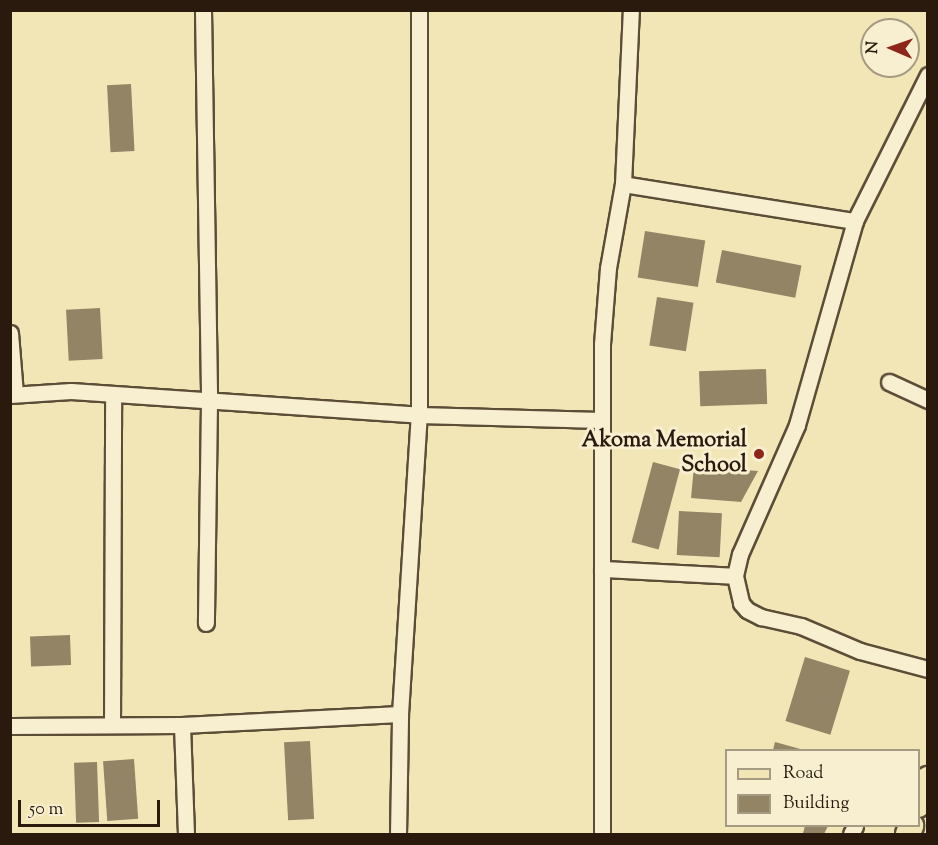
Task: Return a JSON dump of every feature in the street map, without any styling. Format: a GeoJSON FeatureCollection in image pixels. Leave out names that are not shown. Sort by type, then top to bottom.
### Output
{"type":"FeatureCollection","features":[{"type":"Feature","properties":{"kind":"street"},"geometry":{"type":"LineString","coordinates":[[203,10],[209,402],[206,623]]}},
{"type":"Feature","properties":{"kind":"street"},"geometry":{"type":"LineString","coordinates":[[398,834],[400,714],[419,415],[418,10]]}},
{"type":"Feature","properties":{"kind":"street"},"geometry":{"type":"LineString","coordinates":[[602,834],[603,306],[622,184],[632,10]]}},
{"type":"Feature","properties":{"kind":"street"},"geometry":{"type":"LineString","coordinates":[[927,75],[855,221],[797,425],[740,554],[735,576],[741,603],[760,617],[801,626],[860,651],[927,669]]}},
{"type":"Feature","properties":{"kind":"street"},"geometry":{"type":"LineString","coordinates":[[622,184],[855,221]]}},
{"type":"Feature","properties":{"kind":"street"},"geometry":{"type":"LineString","coordinates":[[10,333],[13,395],[70,391],[419,415],[602,420]]}},
{"type":"Feature","properties":{"kind":"street"},"geometry":{"type":"LineString","coordinates":[[889,382],[927,400]]}},
{"type":"Feature","properties":{"kind":"street"},"geometry":{"type":"LineString","coordinates":[[112,724],[113,395]]}},
{"type":"Feature","properties":{"kind":"street"},"geometry":{"type":"LineString","coordinates":[[603,569],[735,576]]}},
{"type":"Feature","properties":{"kind":"street"},"geometry":{"type":"LineString","coordinates":[[10,726],[112,724],[182,726],[400,714]]}},
{"type":"Feature","properties":{"kind":"street"},"geometry":{"type":"LineString","coordinates":[[182,726],[186,834]]}},
{"type":"Feature","properties":{"kind":"building"},"geometry":{"type":"Polygon","coordinates":[[[131,84],[135,151],[111,152],[107,85],[131,84]]]}},
{"type":"Feature","properties":{"kind":"building"},"geometry":{"type":"Polygon","coordinates":[[[645,231],[705,241],[698,287],[638,277],[645,231]]]}},
{"type":"Feature","properties":{"kind":"building"},"geometry":{"type":"Polygon","coordinates":[[[722,250],[802,265],[795,298],[716,282],[722,250]]]}},
{"type":"Feature","properties":{"kind":"building"},"geometry":{"type":"Polygon","coordinates":[[[657,297],[694,303],[686,351],[649,345],[657,297]]]}},
{"type":"Feature","properties":{"kind":"building"},"geometry":{"type":"Polygon","coordinates":[[[100,308],[103,359],[69,361],[66,310],[100,308]]]}},
{"type":"Feature","properties":{"kind":"building"},"geometry":{"type":"Polygon","coordinates":[[[766,369],[767,404],[700,406],[699,371],[766,369]]]}},
{"type":"Feature","properties":{"kind":"building"},"geometry":{"type":"Polygon","coordinates":[[[653,462],[680,469],[659,549],[632,542],[653,462]]]}},
{"type":"Feature","properties":{"kind":"building"},"geometry":{"type":"Polygon","coordinates":[[[694,466],[758,471],[741,502],[691,498],[694,466]]]}},
{"type":"Feature","properties":{"kind":"building"},"geometry":{"type":"Polygon","coordinates":[[[679,511],[722,513],[720,557],[677,555],[679,511]]]}},
{"type":"Feature","properties":{"kind":"building"},"geometry":{"type":"Polygon","coordinates":[[[70,635],[71,665],[31,666],[30,636],[70,635]]]}},
{"type":"Feature","properties":{"kind":"building"},"geometry":{"type":"Polygon","coordinates":[[[805,657],[850,671],[830,735],[785,721],[805,657]]]}},
{"type":"Feature","properties":{"kind":"building"},"geometry":{"type":"Polygon","coordinates":[[[310,741],[314,819],[288,820],[284,742],[310,741]]]}},
{"type":"Feature","properties":{"kind":"building"},"geometry":{"type":"Polygon","coordinates":[[[775,742],[800,749],[773,749],[775,742]]]}},
{"type":"Feature","properties":{"kind":"building"},"geometry":{"type":"Polygon","coordinates":[[[134,759],[138,819],[107,821],[103,761],[134,759]]]}},
{"type":"Feature","properties":{"kind":"building"},"geometry":{"type":"Polygon","coordinates":[[[97,762],[99,822],[76,823],[74,763],[97,762]]]}},
{"type":"Feature","properties":{"kind":"building"},"geometry":{"type":"Polygon","coordinates":[[[805,827],[828,827],[824,834],[803,833],[805,827]]]}},
{"type":"Feature","properties":{"kind":"place","name":"Akoma Memorial School"},"geometry":{"type":"Point","coordinates":[759,454]}}]}
